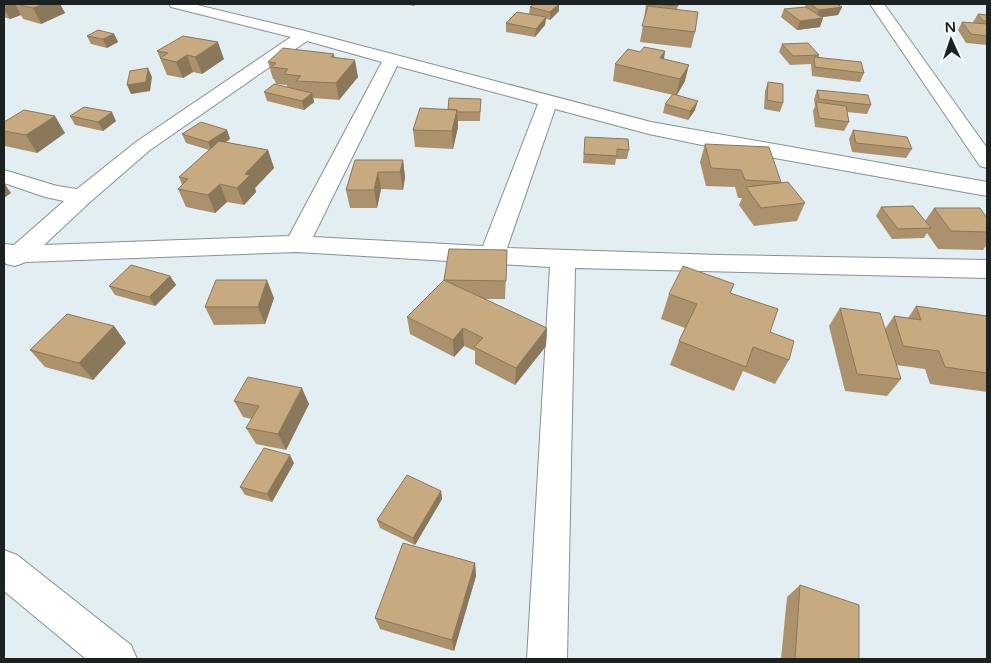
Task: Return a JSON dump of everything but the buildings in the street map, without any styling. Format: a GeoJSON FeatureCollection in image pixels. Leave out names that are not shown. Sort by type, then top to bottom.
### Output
{"type":"FeatureCollection","features":[{"type":"Feature","properties":{"kind":"street"},"geometry":{"type":"LineString","coordinates":[[176,4],[702,139],[987,189]]}},
{"type":"Feature","properties":{"kind":"street"},"geometry":{"type":"LineString","coordinates":[[878,4],[987,162]]}},
{"type":"Feature","properties":{"kind":"street"},"geometry":{"type":"LineString","coordinates":[[9,258],[143,146],[305,36]]}},
{"type":"Feature","properties":{"kind":"street"},"geometry":{"type":"LineString","coordinates":[[297,244],[392,59]]}},
{"type":"Feature","properties":{"kind":"street"},"geometry":{"type":"LineString","coordinates":[[492,255],[548,101]]}},
{"type":"Feature","properties":{"kind":"street"},"geometry":{"type":"LineString","coordinates":[[4,176],[53,192],[82,197]]}},
{"type":"Feature","properties":{"kind":"street"},"geometry":{"type":"LineString","coordinates":[[9,258],[297,244],[563,259],[987,269]]}},
{"type":"Feature","properties":{"kind":"street"},"geometry":{"type":"LineString","coordinates":[[547,659],[563,259]]}},
{"type":"Feature","properties":{"kind":"street"},"geometry":{"type":"LineString","coordinates":[[4,568],[117,659]]}}]}
